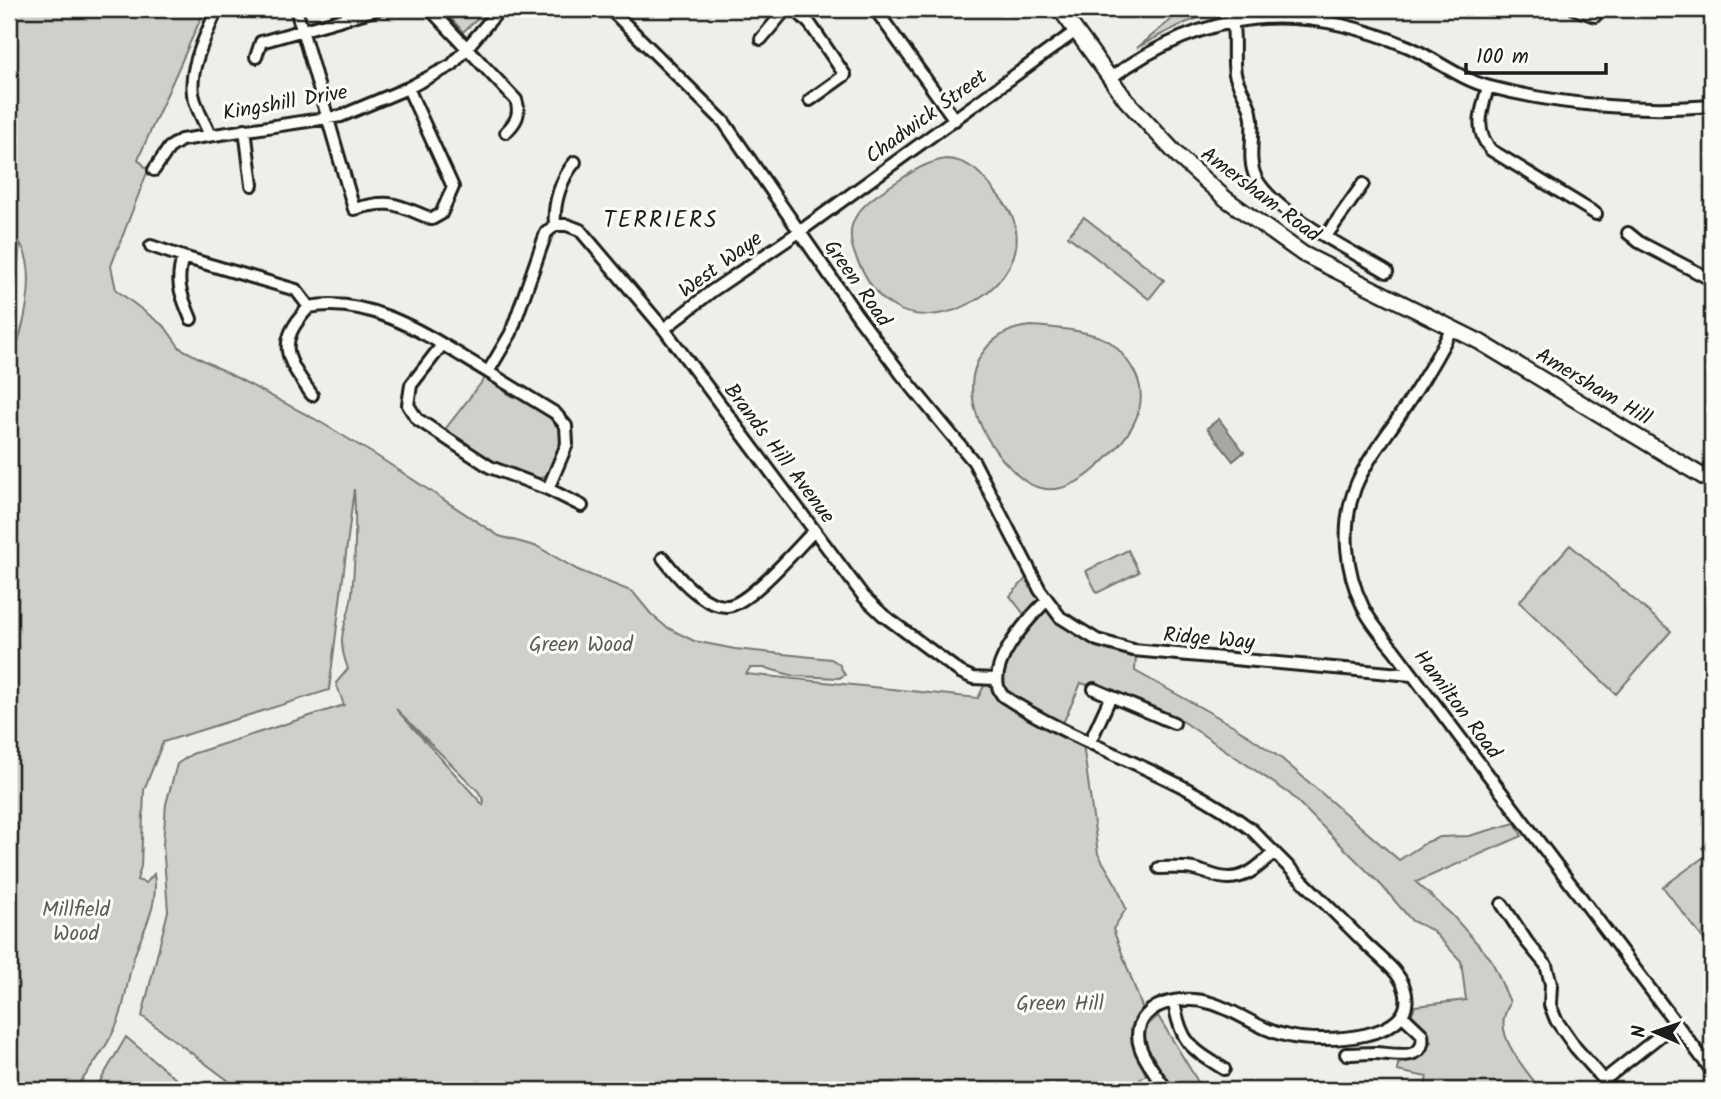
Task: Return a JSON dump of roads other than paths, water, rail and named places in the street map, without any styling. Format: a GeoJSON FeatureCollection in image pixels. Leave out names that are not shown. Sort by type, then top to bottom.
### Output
{"type":"FeatureCollection","features":[{"type":"Feature","properties":{"kind":"main road","name":"Amersham Road"},"geometry":{"type":"LineString","coordinates":[[1060,9],[1109,79],[1180,158],[1226,199],[1303,254],[1452,328]]}},
{"type":"Feature","properties":{"kind":"main road","name":"Amersham Hill"},"geometry":{"type":"LineString","coordinates":[[1452,328],[1712,482]]}},
{"type":"Feature","properties":{"kind":"street"},"geometry":{"type":"LineString","coordinates":[[209,135],[193,92],[193,74],[216,9]]}},
{"type":"Feature","properties":{"kind":"street"},"geometry":{"type":"LineString","coordinates":[[296,9],[354,209],[379,202],[391,203],[432,219],[441,214],[453,187],[408,88]]}},
{"type":"Feature","properties":{"kind":"street"},"geometry":{"type":"LineString","coordinates":[[256,57],[261,42],[378,9]]}},
{"type":"Feature","properties":{"kind":"street"},"geometry":{"type":"LineString","coordinates":[[430,9],[516,100],[519,110],[515,123],[506,132]]}},
{"type":"Feature","properties":{"kind":"street","name":"Kingshill Drive"},"geometry":{"type":"LineString","coordinates":[[154,170],[169,148],[181,140],[341,116],[408,88],[452,65],[500,9]]}},
{"type":"Feature","properties":{"kind":"street","name":"Green Road"},"geometry":{"type":"LineString","coordinates":[[610,9],[724,122],[902,376],[974,462],[1047,600]]}},
{"type":"Feature","properties":{"kind":"street"},"geometry":{"type":"LineString","coordinates":[[761,39],[786,9]]}},
{"type":"Feature","properties":{"kind":"street"},"geometry":{"type":"LineString","coordinates":[[795,9],[810,24],[845,75],[810,100]]}},
{"type":"Feature","properties":{"kind":"street"},"geometry":{"type":"LineString","coordinates":[[875,9],[954,120]]}},
{"type":"Feature","properties":{"kind":"street"},"geometry":{"type":"LineString","coordinates":[[1575,9],[1595,16]]}},
{"type":"Feature","properties":{"kind":"street"},"geometry":{"type":"LineString","coordinates":[[1109,79],[1167,42],[1195,30],[1232,20],[1281,15],[1321,15],[1411,48],[1488,87],[1587,105],[1675,109],[1712,106]]}},
{"type":"Feature","properties":{"kind":"street"},"geometry":{"type":"LineString","coordinates":[[1232,20],[1236,77],[1250,103],[1251,163],[1255,176],[1271,197],[1326,236],[1387,272]]}},
{"type":"Feature","properties":{"kind":"street","name":"Chadwick Street"},"geometry":{"type":"LineString","coordinates":[[799,232],[1076,32]]}},
{"type":"Feature","properties":{"kind":"street"},"geometry":{"type":"LineString","coordinates":[[1488,87],[1481,114],[1482,140],[1491,150],[1596,214]]}},
{"type":"Feature","properties":{"kind":"street"},"geometry":{"type":"LineString","coordinates":[[244,129],[252,185]]}},
{"type":"Feature","properties":{"kind":"street"},"geometry":{"type":"LineString","coordinates":[[488,372],[511,333],[546,233],[555,225],[554,209],[568,169],[575,162]]}},
{"type":"Feature","properties":{"kind":"street"},"geometry":{"type":"LineString","coordinates":[[1326,236],[1363,184]]}},
{"type":"Feature","properties":{"kind":"street","name":"Brands Hill Avenue"},"geometry":{"type":"LineString","coordinates":[[555,225],[566,225],[580,230],[664,329],[863,597],[960,672],[973,678],[995,679]]}},
{"type":"Feature","properties":{"kind":"street","name":"West Waye"},"geometry":{"type":"LineString","coordinates":[[664,329],[712,291],[799,232]]}},
{"type":"Feature","properties":{"kind":"street"},"geometry":{"type":"LineString","coordinates":[[1628,233],[1639,242],[1712,280]]}},
{"type":"Feature","properties":{"kind":"street"},"geometry":{"type":"LineString","coordinates":[[151,246],[296,290],[309,307]]}},
{"type":"Feature","properties":{"kind":"street"},"geometry":{"type":"LineString","coordinates":[[183,257],[177,278],[191,318]]}},
{"type":"Feature","properties":{"kind":"street"},"geometry":{"type":"LineString","coordinates":[[312,395],[298,376],[286,349],[293,325],[309,307],[329,303],[348,305],[412,326],[555,413],[566,426],[567,444],[548,489]]}},
{"type":"Feature","properties":{"kind":"street","name":"Hamilton Road"},"geometry":{"type":"LineString","coordinates":[[1452,328],[1436,359],[1368,463],[1356,487],[1346,540],[1352,579],[1364,610],[1712,1071]]}},
{"type":"Feature","properties":{"kind":"street"},"geometry":{"type":"LineString","coordinates":[[442,345],[411,385],[408,405],[417,419],[490,467],[548,489],[582,506]]}},
{"type":"Feature","properties":{"kind":"street"},"geometry":{"type":"LineString","coordinates":[[288,383],[298,376]]}},
{"type":"Feature","properties":{"kind":"street"},"geometry":{"type":"LineString","coordinates":[[663,558],[679,578],[708,603],[727,606],[737,604],[754,591],[814,531]]}},
{"type":"Feature","properties":{"kind":"street"},"geometry":{"type":"LineString","coordinates":[[1047,600],[1013,642],[1000,664],[995,679],[1003,696],[1211,802],[1252,830],[1398,977],[1405,990],[1402,1015],[1387,1027],[1334,1040],[1285,1036],[1226,1007],[1198,1000],[1174,1001],[1158,1006],[1139,1024],[1138,1032],[1140,1049],[1167,1090]]}},
{"type":"Feature","properties":{"kind":"street","name":"Ridge Way"},"geometry":{"type":"LineString","coordinates":[[1047,600],[1060,617],[1084,633],[1113,646],[1412,675]]}},
{"type":"Feature","properties":{"kind":"street"},"geometry":{"type":"LineString","coordinates":[[1383,672],[1394,650]]}},
{"type":"Feature","properties":{"kind":"street"},"geometry":{"type":"LineString","coordinates":[[1094,689],[1174,723]]}},
{"type":"Feature","properties":{"kind":"street"},"geometry":{"type":"LineString","coordinates":[[1090,742],[1111,696]]}},
{"type":"Feature","properties":{"kind":"street"},"geometry":{"type":"LineString","coordinates":[[1159,868],[1192,869],[1223,878],[1234,878],[1259,867],[1274,852]]}},
{"type":"Feature","properties":{"kind":"street"},"geometry":{"type":"LineString","coordinates":[[1502,904],[1546,965],[1551,984],[1550,1005],[1556,1020],[1612,1090]]}},
{"type":"Feature","properties":{"kind":"street"},"geometry":{"type":"LineString","coordinates":[[1174,1001],[1177,1023],[1194,1051],[1224,1069]]}},
{"type":"Feature","properties":{"kind":"street"},"geometry":{"type":"LineString","coordinates":[[1346,1054],[1380,1053],[1399,1057],[1417,1049],[1422,1041],[1422,1034],[1402,1015]]}},
{"type":"Feature","properties":{"kind":"street"},"geometry":{"type":"LineString","coordinates":[[1604,1080],[1676,1023]]}},
{"type":"Feature","properties":{"kind":"district","name":"TERRIERS"},"geometry":{"type":"Point","coordinates":[661,219]}},
{"type":"Feature","properties":{"kind":"park label","name":"Green Wood"},"geometry":{"type":"Point","coordinates":[581,644]}},
{"type":"Feature","properties":{"kind":"park label","name":"Millfield Wood"},"geometry":{"type":"Point","coordinates":[76,921]}},
{"type":"Feature","properties":{"kind":"park label","name":"Green Hill"},"geometry":{"type":"Point","coordinates":[1060,1003]}}]}
